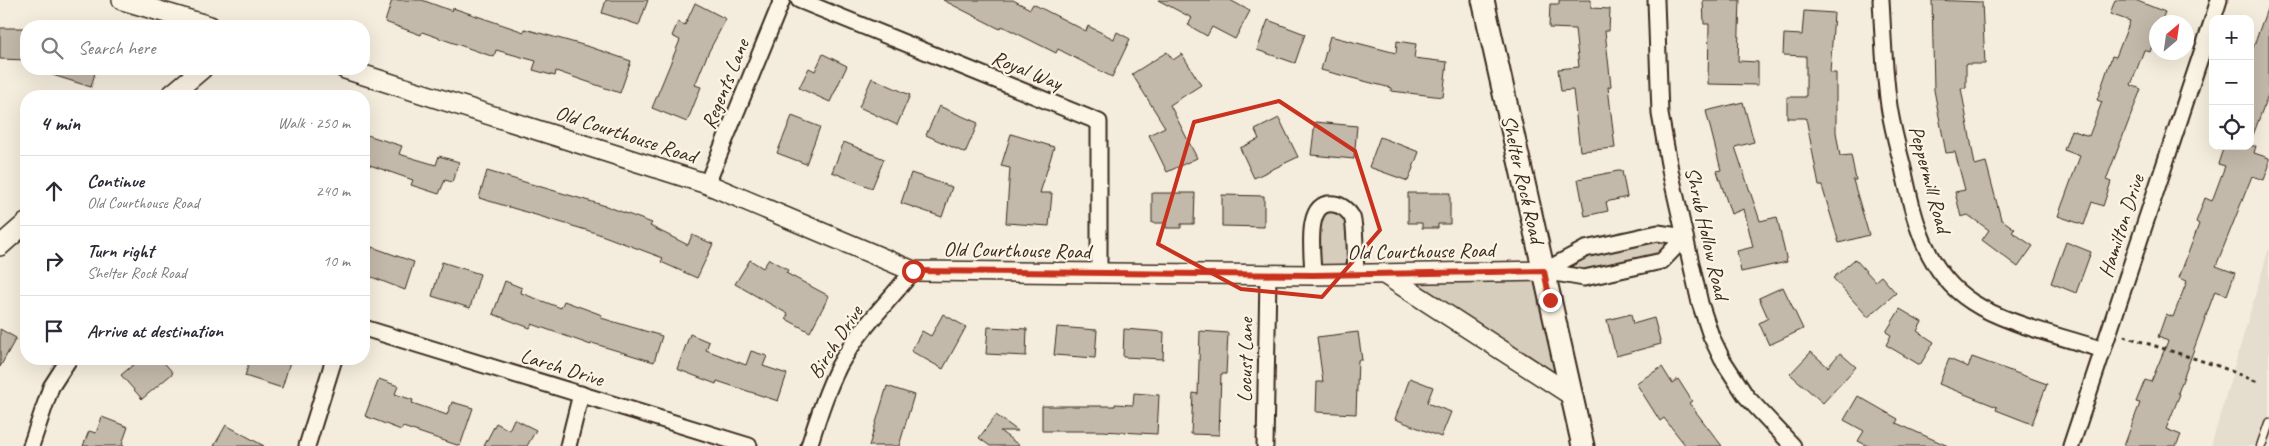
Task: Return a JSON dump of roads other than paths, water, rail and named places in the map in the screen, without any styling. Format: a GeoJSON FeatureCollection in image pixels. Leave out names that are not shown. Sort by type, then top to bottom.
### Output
{"type":"FeatureCollection","features":[{"type":"Feature","properties":{"kind":"main road","name":"Shelter Rock Road"},"geometry":{"type":"LineString","coordinates":[[1483,0],[1583,446]]}},
{"type":"Feature","properties":{"kind":"street"},"geometry":{"type":"LineString","coordinates":[[122,0],[190,20]]}},
{"type":"Feature","properties":{"kind":"street","name":"Regents Lane"},"geometry":{"type":"LineString","coordinates":[[707,184],[782,0]]}},
{"type":"Feature","properties":{"kind":"street","name":"Royal Way"},"geometry":{"type":"LineString","coordinates":[[799,0],[1099,122],[1099,274]]}},
{"type":"Feature","properties":{"kind":"street","name":"Shrub Hollow Road"},"geometry":{"type":"LineString","coordinates":[[1656,0],[1660,114],[1671,175],[1700,303],[1711,336],[1722,358],[1746,396],[1794,446]]}},
{"type":"Feature","properties":{"kind":"street","name":"Peppermill Road"},"geometry":{"type":"LineString","coordinates":[[1881,0],[1889,108],[1915,224],[1934,263],[1948,282],[1972,302],[2004,318],[2103,350]]}},
{"type":"Feature","properties":{"kind":"street","name":"Hamilton Drive"},"geometry":{"type":"LineString","coordinates":[[2214,15],[2219,0]]}},
{"type":"Feature","properties":{"kind":"street","name":"Hamilton Drive"},"geometry":{"type":"LineString","coordinates":[[2071,446],[2209,31]]}},
{"type":"Feature","properties":{"kind":"street"},"geometry":{"type":"LineString","coordinates":[[177,90],[195,75]]}},
{"type":"Feature","properties":{"kind":"street","name":"Old Courthouse Road"},"geometry":{"type":"LineString","coordinates":[[364,75],[707,184],[913,271],[1268,275],[1544,271]]}},
{"type":"Feature","properties":{"kind":"street"},"geometry":{"type":"LineString","coordinates":[[1313,275],[1312,222],[1319,208],[1330,204],[1343,208],[1351,216],[1356,275]]}},
{"type":"Feature","properties":{"kind":"street"},"geometry":{"type":"LineString","coordinates":[[0,246],[20,228]]}},
{"type":"Feature","properties":{"kind":"street"},"geometry":{"type":"LineString","coordinates":[[1544,271],[1585,249],[1658,233],[1685,237]]}},
{"type":"Feature","properties":{"kind":"street"},"geometry":{"type":"LineString","coordinates":[[1544,271],[1584,278],[1662,261],[1685,237]]}},
{"type":"Feature","properties":{"kind":"street","name":"Birch Drive"},"geometry":{"type":"LineString","coordinates":[[809,446],[823,400],[840,365],[856,340],[913,271]]}},
{"type":"Feature","properties":{"kind":"street"},"geometry":{"type":"LineString","coordinates":[[1384,274],[1571,395]]}},
{"type":"Feature","properties":{"kind":"street","name":"Locust Lane"},"geometry":{"type":"LineString","coordinates":[[1265,446],[1268,275]]}},
{"type":"Feature","properties":{"kind":"street","name":"Larch Drive"},"geometry":{"type":"LineString","coordinates":[[370,330],[749,446]]}},
{"type":"Feature","properties":{"kind":"street"},"geometry":{"type":"LineString","coordinates":[[31,446],[51,387],[65,365]]}},
{"type":"Feature","properties":{"kind":"street"},"geometry":{"type":"LineString","coordinates":[[307,446],[332,365]]}},
{"type":"Feature","properties":{"kind":"street"},"geometry":{"type":"LineString","coordinates":[[568,446],[581,394]]}},
{"type":"Feature","properties":{"kind":"lane"},"geometry":{"type":"LineString","coordinates":[[2261,446],[2269,423]]}}]}
